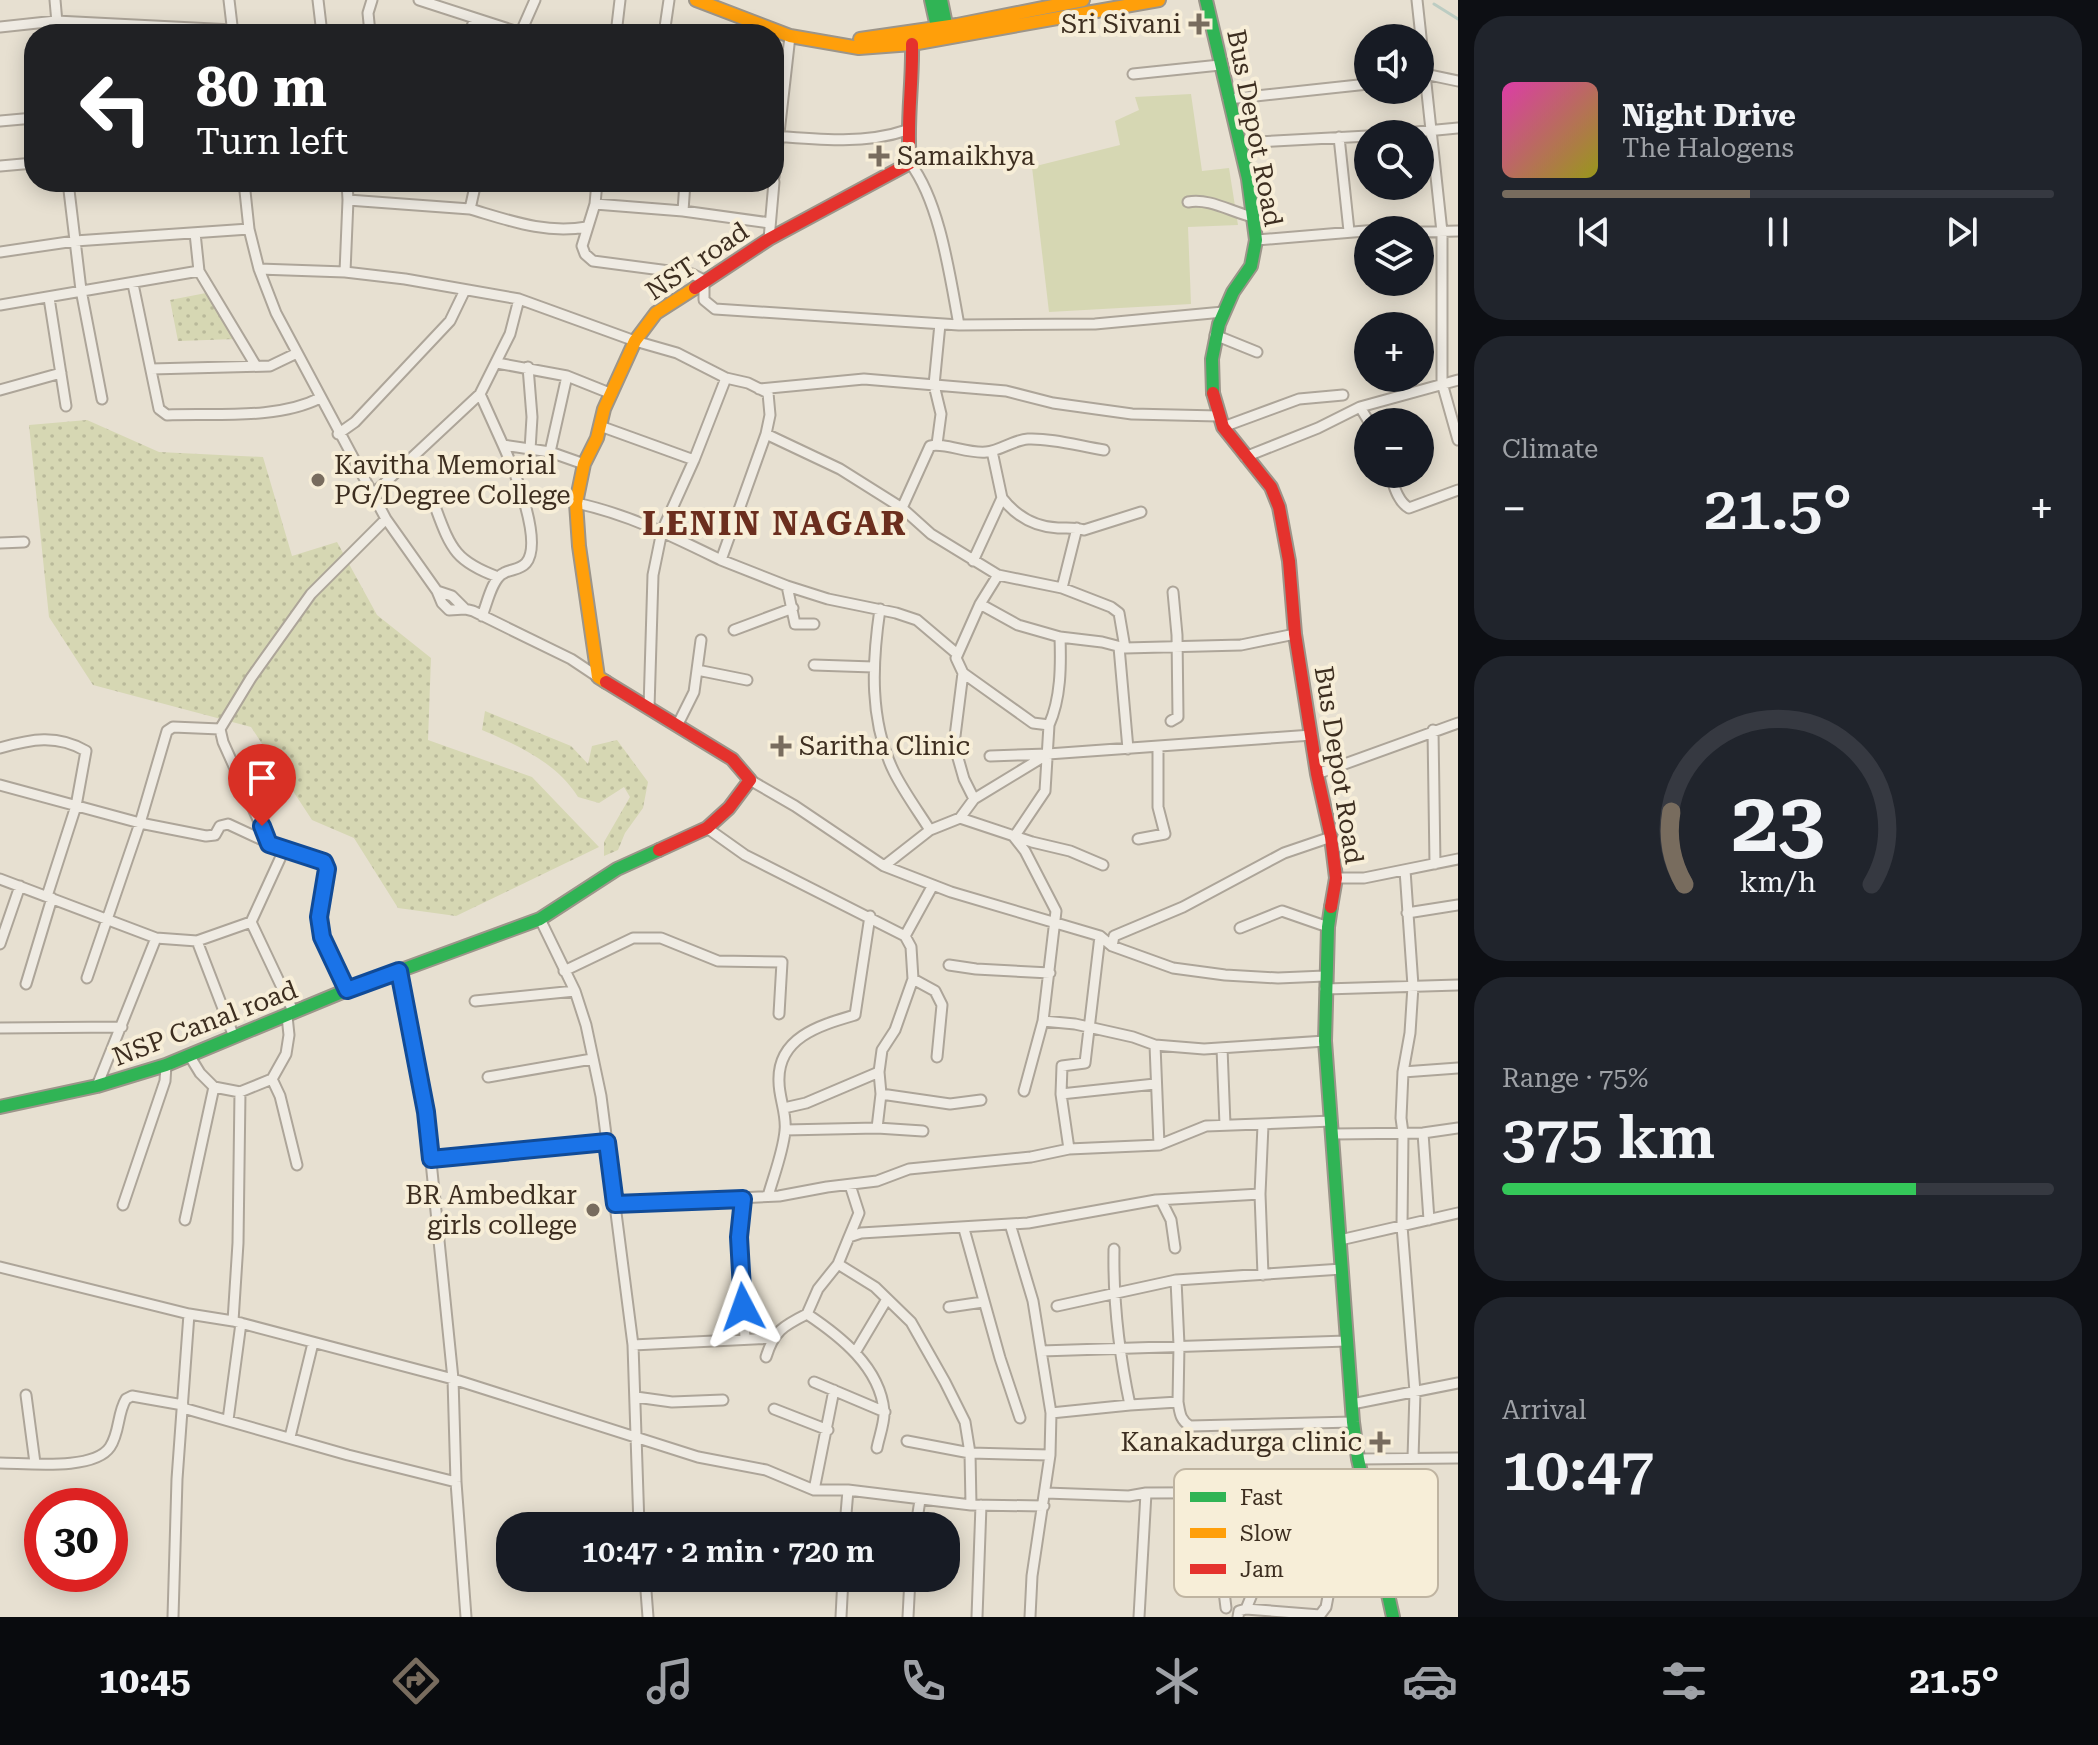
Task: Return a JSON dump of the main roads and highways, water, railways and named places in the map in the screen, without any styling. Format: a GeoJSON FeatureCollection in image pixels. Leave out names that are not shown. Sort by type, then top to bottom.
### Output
{"type":"FeatureCollection","features":[{"type":"Feature","properties":{"kind":"waterway"},"geometry":{"type":"LineString","coordinates":[[1434,4],[1458,19]]}},
{"type":"Feature","properties":{"kind":"place","name":"Sri Sivani"},"geometry":{"type":"Point","coordinates":[1199,24]}},
{"type":"Feature","properties":{"kind":"place","name":"Samaikhya"},"geometry":{"type":"Point","coordinates":[879,156]}},
{"type":"Feature","properties":{"kind":"place","name":"Kavitha Memorial PG/Degree College"},"geometry":{"type":"Point","coordinates":[318,480]}},
{"type":"Feature","properties":{"kind":"place","name":"Saritha Clinic"},"geometry":{"type":"Point","coordinates":[781,746]}},
{"type":"Feature","properties":{"kind":"place","name":"BR Ambedkar girls college"},"geometry":{"type":"Point","coordinates":[593,1210]}},
{"type":"Feature","properties":{"kind":"place","name":"Kanakadurga clinic"},"geometry":{"type":"Point","coordinates":[1380,1442]}},
{"type":"Feature","properties":{"kind":"district","name":"LENIN NAGAR"},"geometry":{"type":"Point","coordinates":[775,523]}}]}
